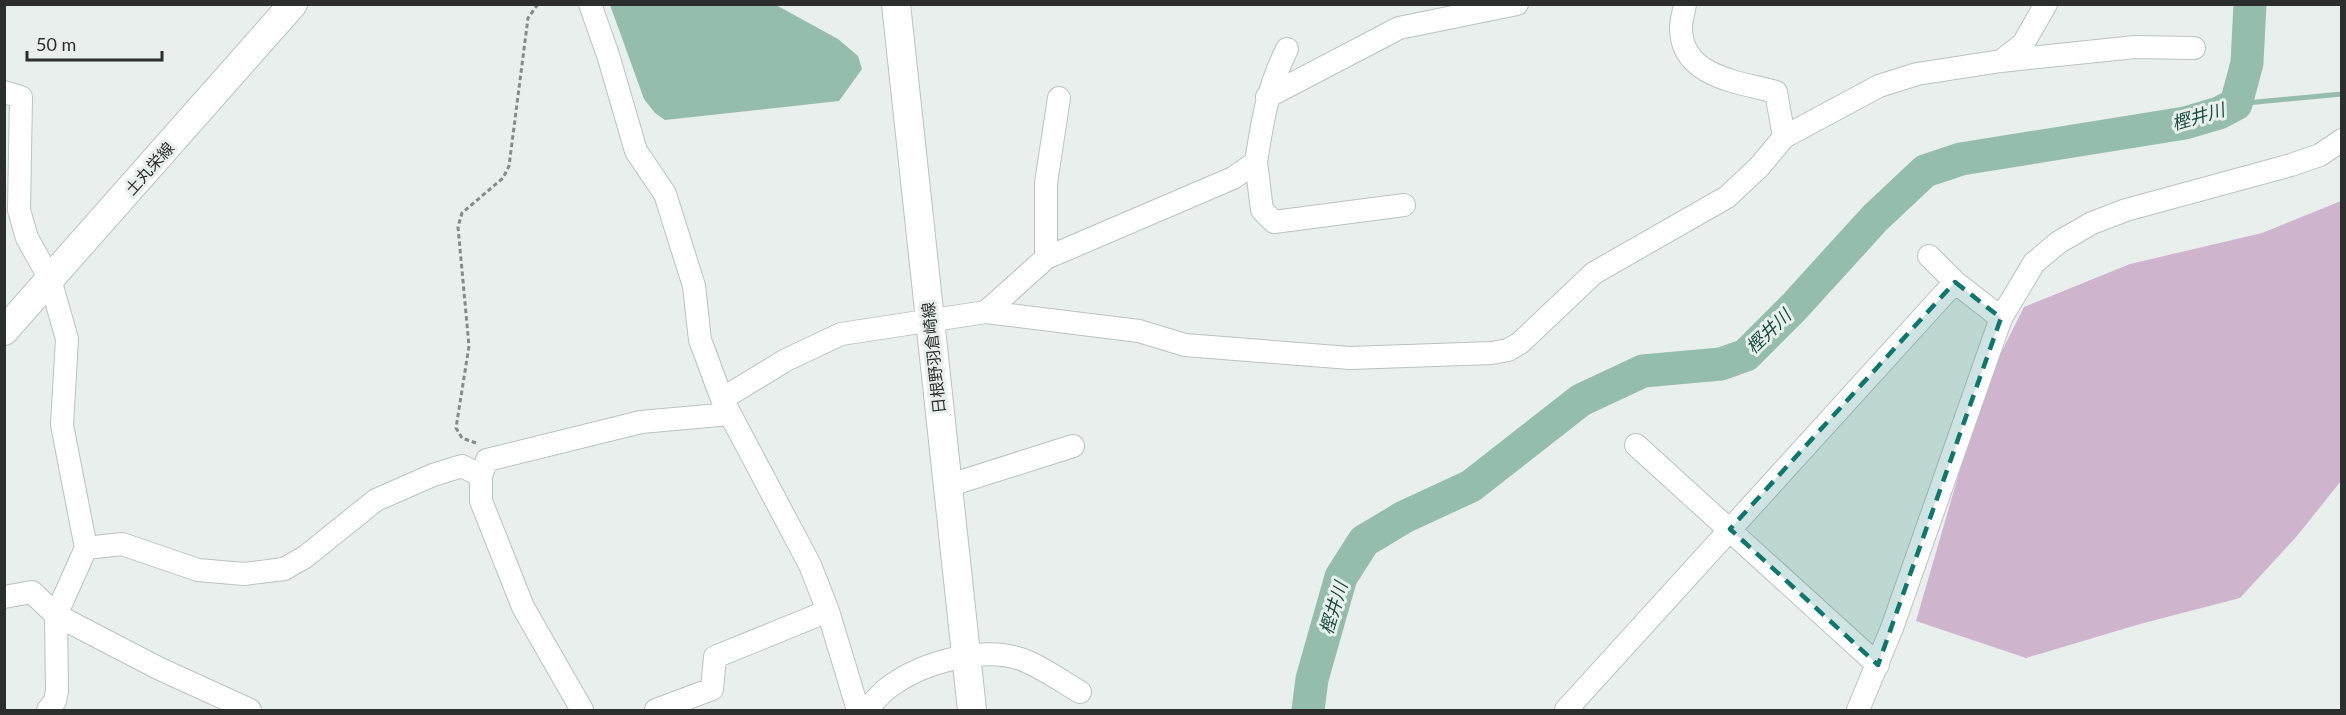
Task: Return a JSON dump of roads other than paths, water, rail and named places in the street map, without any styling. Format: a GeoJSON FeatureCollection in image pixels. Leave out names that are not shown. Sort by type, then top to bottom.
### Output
{"type":"FeatureCollection","features":[{"type":"Feature","properties":{"kind":"main road","name":"土丸栄線"},"geometry":{"type":"LineString","coordinates":[[4,331],[293,4]]}},
{"type":"Feature","properties":{"kind":"main road","name":"日根野羽倉崎線"},"geometry":{"type":"LineString","coordinates":[[896,4],[928,320],[972,711]]}},
{"type":"Feature","properties":{"kind":"street"},"geometry":{"type":"LineString","coordinates":[[590,4],[608,54],[636,151],[665,194],[694,286],[700,340],[726,407],[810,565],[828,611],[858,711]]}},
{"type":"Feature","properties":{"kind":"street"},"geometry":{"type":"LineString","coordinates":[[1267,97],[1399,28],[1517,4]]}},
{"type":"Feature","properties":{"kind":"street"},"geometry":{"type":"LineString","coordinates":[[1685,4],[1681,28],[1684,47],[1696,64],[1715,76],[1776,92],[1784,137]]}},
{"type":"Feature","properties":{"kind":"street"},"geometry":{"type":"LineString","coordinates":[[2001,61],[2023,44],[2046,4]]}},
{"type":"Feature","properties":{"kind":"street"},"geometry":{"type":"LineString","coordinates":[[86,548],[123,544],[198,570],[244,574],[284,568],[305,557],[376,500],[433,475],[462,466],[484,468],[641,422],[726,407],[786,360],[841,334],[928,320],[986,312],[1139,331],[1185,345],[1350,358],[1492,353],[1508,350],[1520,343],[1594,273],[1727,197],[1759,167],[1784,137],[1879,86],[1917,74],[2001,61],[2135,47],[2194,48]]}},
{"type":"Feature","properties":{"kind":"street"},"geometry":{"type":"LineString","coordinates":[[1287,49],[1267,97],[1256,162],[1262,210],[1274,222],[1404,205]]}},
{"type":"Feature","properties":{"kind":"street"},"geometry":{"type":"LineString","coordinates":[[4,92],[21,97],[19,210],[27,238],[51,279],[67,339],[62,425],[86,548],[56,615],[57,691],[55,701],[48,711]]}},
{"type":"Feature","properties":{"kind":"street"},"geometry":{"type":"LineString","coordinates":[[1046,258],[1046,183],[1059,98]]}},
{"type":"Feature","properties":{"kind":"street"},"geometry":{"type":"LineString","coordinates":[[1858,711],[1892,628],[2001,318],[2034,263],[2059,242],[2092,223],[2127,210],[2291,165],[2320,155],[2342,140]]}},
{"type":"Feature","properties":{"kind":"street"},"geometry":{"type":"LineString","coordinates":[[986,312],[1046,258],[1233,178],[1256,162]]}},
{"type":"Feature","properties":{"kind":"street"},"geometry":{"type":"LineString","coordinates":[[1929,256],[1955,282],[2001,318]]}},
{"type":"Feature","properties":{"kind":"street"},"geometry":{"type":"LineString","coordinates":[[1566,711],[1955,282]]}},
{"type":"Feature","properties":{"kind":"street"},"geometry":{"type":"LineString","coordinates":[[1636,445],[1878,665]]}},
{"type":"Feature","properties":{"kind":"street"},"geometry":{"type":"LineString","coordinates":[[947,486],[1073,446]]}},
{"type":"Feature","properties":{"kind":"street"},"geometry":{"type":"LineString","coordinates":[[484,468],[481,501],[523,607],[582,711]]}},
{"type":"Feature","properties":{"kind":"street"},"geometry":{"type":"LineString","coordinates":[[4,597],[32,592],[56,615],[158,668],[250,711]]}},
{"type":"Feature","properties":{"kind":"street"},"geometry":{"type":"LineString","coordinates":[[656,711],[712,689],[715,657],[828,611]]}},
{"type":"Feature","properties":{"kind":"street"},"geometry":{"type":"LineString","coordinates":[[866,711],[891,685],[923,667],[966,656],[1003,656],[1027,661],[1080,692]]}},
{"type":"Feature","properties":{"kind":"waterway","name":"樫井川"},"geometry":{"type":"LineString","coordinates":[[1308,710],[1312,679],[1341,577],[1364,541],[1404,517],[1471,486],[1581,400],[1643,371],[1721,364],[1746,355],[1794,307],[1875,218],[1925,171],[1961,159],[2185,123],[2219,113],[2236,104],[2247,63],[2250,4]]}},
{"type":"Feature","properties":{"kind":"waterway"},"geometry":{"type":"LineString","coordinates":[[2236,104],[2342,94]]}}]}
